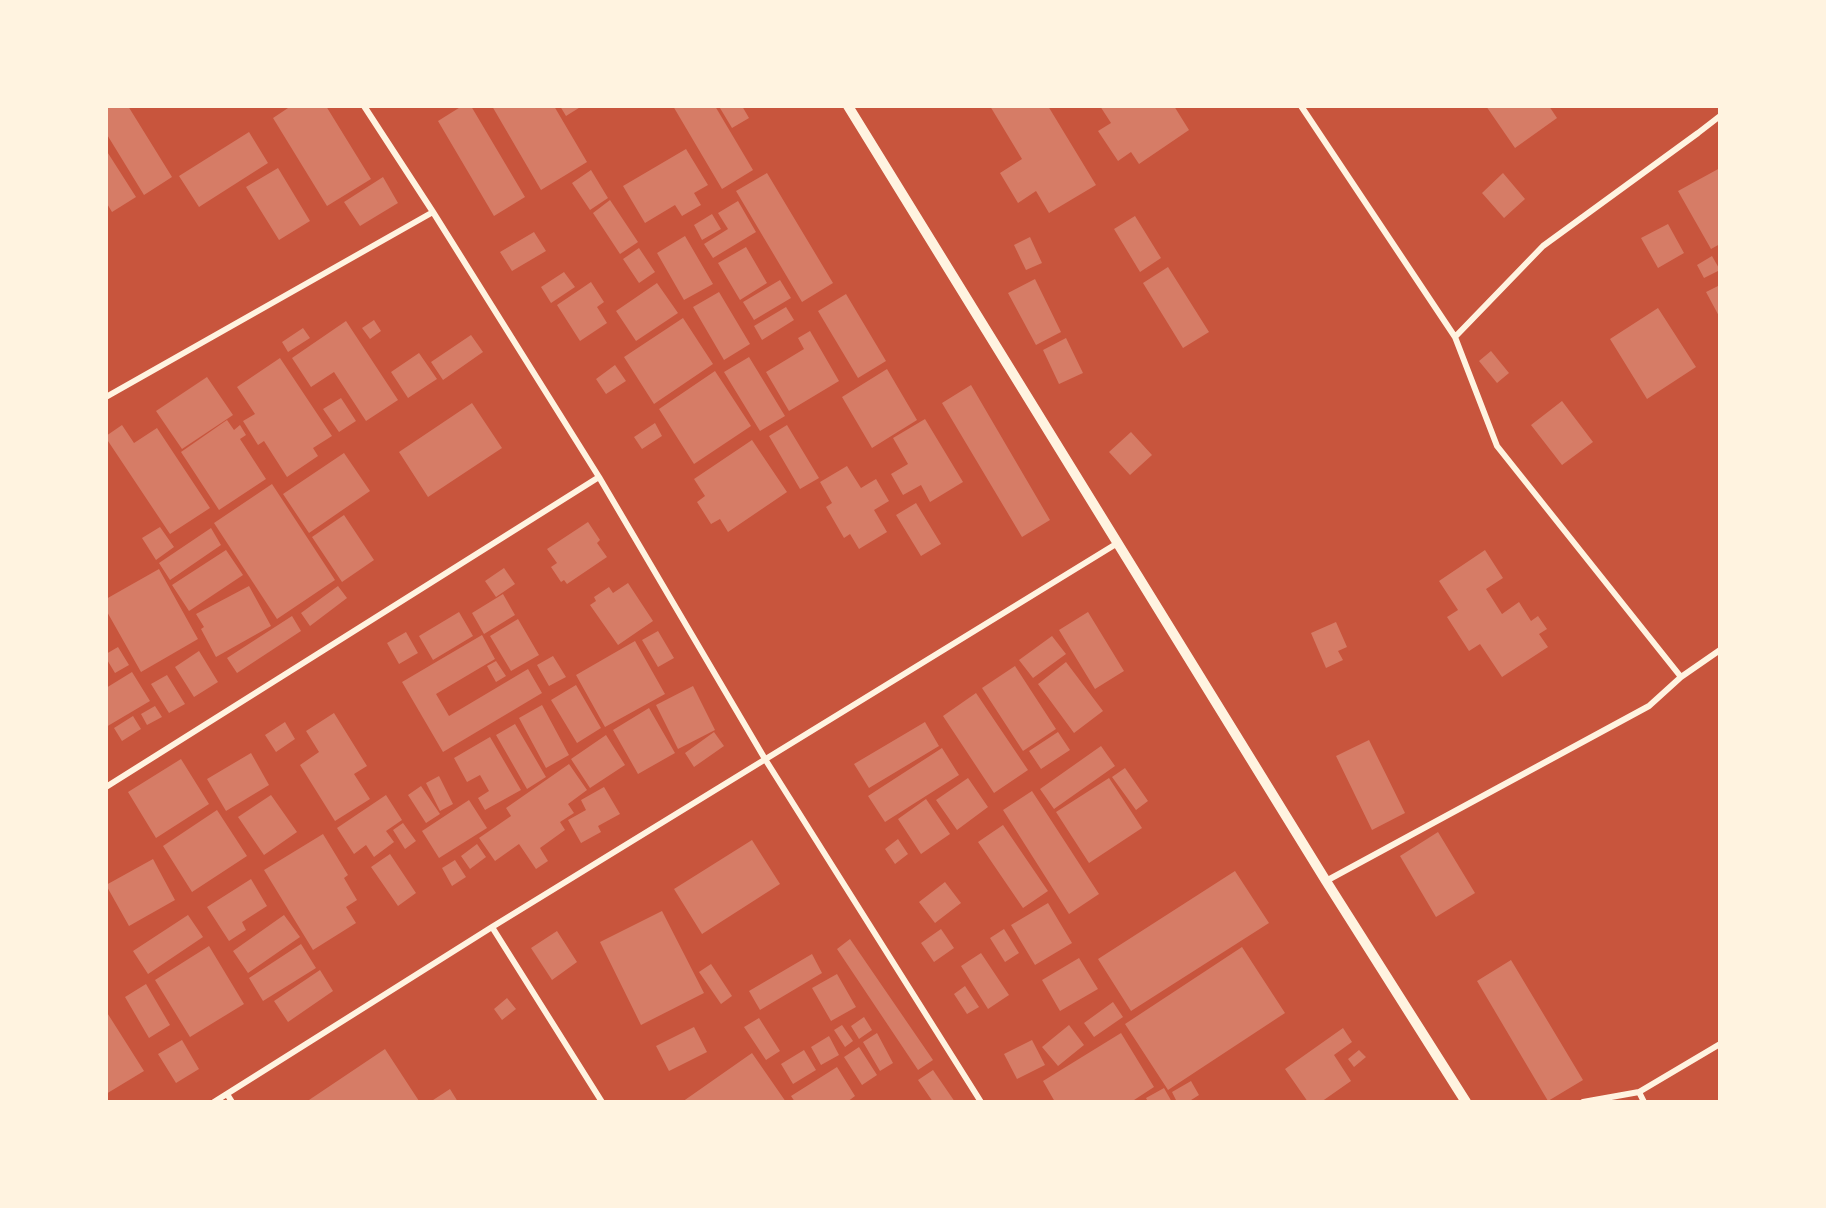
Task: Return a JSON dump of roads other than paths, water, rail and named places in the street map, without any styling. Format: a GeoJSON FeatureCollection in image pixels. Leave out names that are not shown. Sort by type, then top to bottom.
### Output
{"type":"FeatureCollection","features":[{"type":"Feature","properties":{"kind":"street"},"geometry":{"type":"LineString","coordinates":[[364,106],[599,477],[765,759],[981,1101]]}},
{"type":"Feature","properties":{"kind":"street"},"geometry":{"type":"LineString","coordinates":[[848,106],[1116,544],[1466,1101]]}},
{"type":"Feature","properties":{"kind":"street"},"geometry":{"type":"LineString","coordinates":[[1301,106],[1455,337],[1497,446],[1681,677]]}},
{"type":"Feature","properties":{"kind":"street"},"geometry":{"type":"LineString","coordinates":[[1455,337],[1543,246],[1719,116]]}},
{"type":"Feature","properties":{"kind":"street"},"geometry":{"type":"LineString","coordinates":[[106,397],[433,212]]}},
{"type":"Feature","properties":{"kind":"street"},"geometry":{"type":"LineString","coordinates":[[106,787],[599,477]]}},
{"type":"Feature","properties":{"kind":"street"},"geometry":{"type":"LineString","coordinates":[[214,1101],[492,927],[1116,544]]}},
{"type":"Feature","properties":{"kind":"street"},"geometry":{"type":"LineString","coordinates":[[1326,881],[1649,706],[1681,677],[1719,650]]}},
{"type":"Feature","properties":{"kind":"street"},"geometry":{"type":"LineString","coordinates":[[492,927],[602,1101]]}},
{"type":"Feature","properties":{"kind":"street"},"geometry":{"type":"LineString","coordinates":[[1583,1101],[1639,1092],[1719,1044]]}},
{"type":"Feature","properties":{"kind":"street"},"geometry":{"type":"LineString","coordinates":[[1639,1092],[1644,1101]]}},
{"type":"Feature","properties":{"kind":"street"},"geometry":{"type":"LineString","coordinates":[[227,1094],[232,1101]]}}]}
